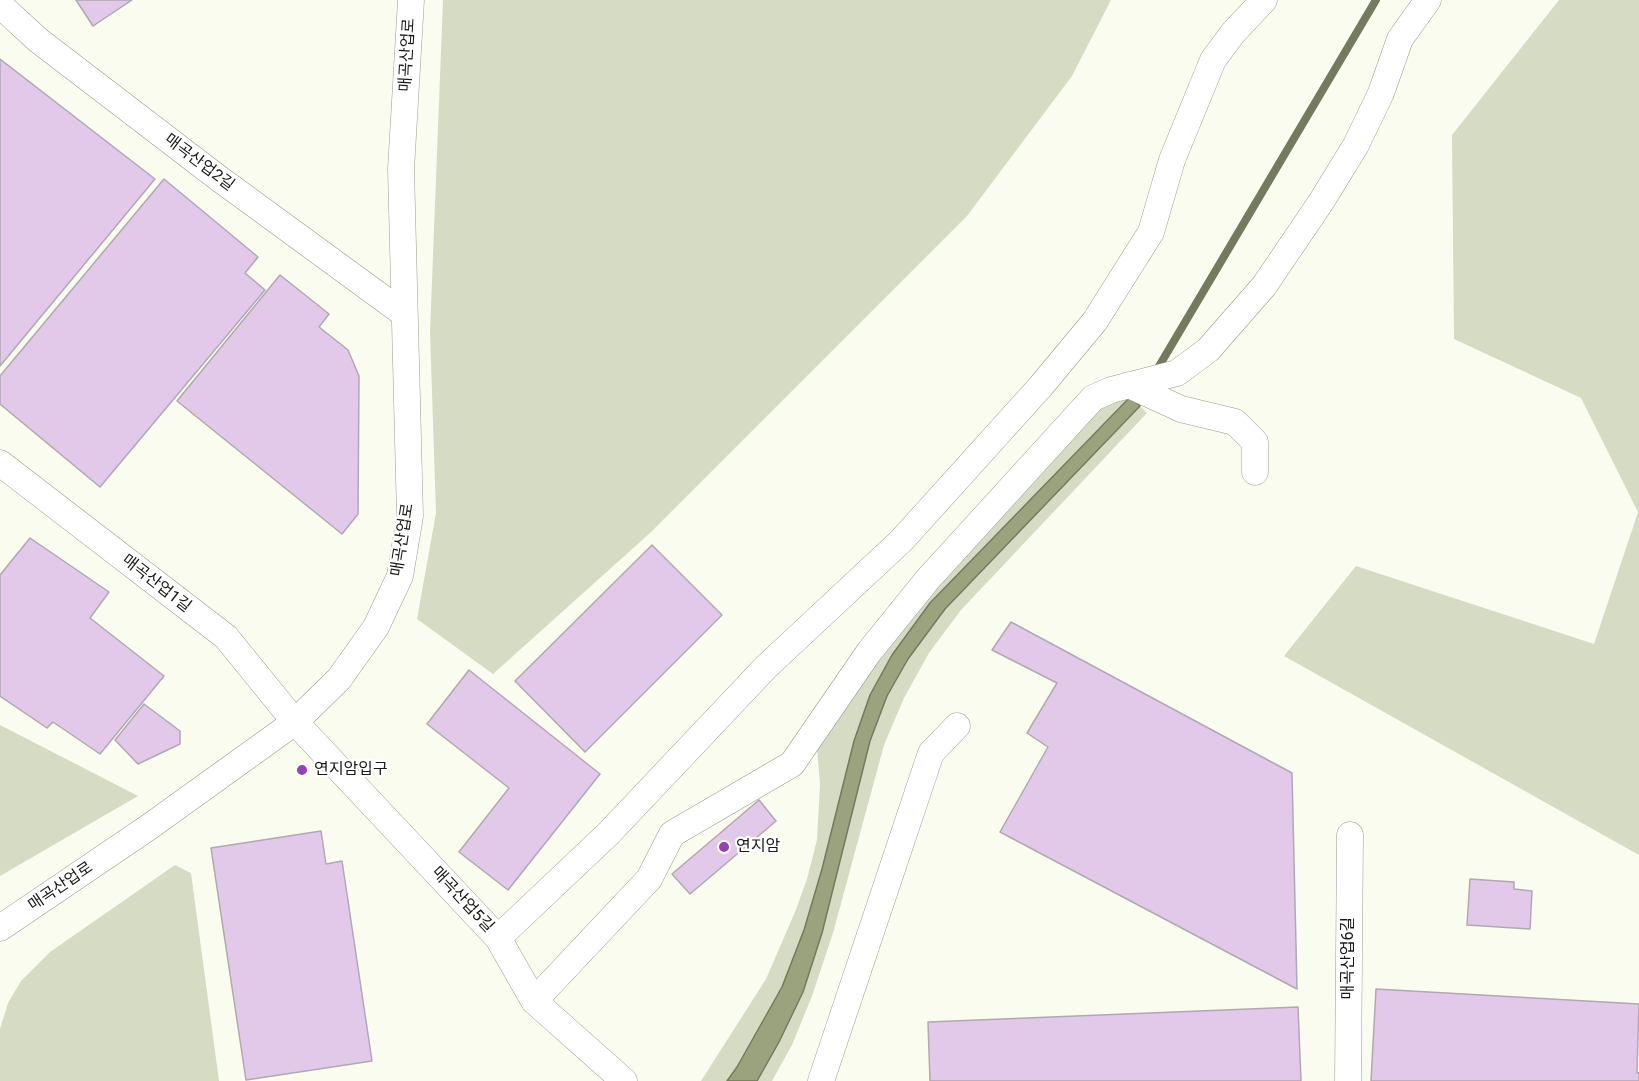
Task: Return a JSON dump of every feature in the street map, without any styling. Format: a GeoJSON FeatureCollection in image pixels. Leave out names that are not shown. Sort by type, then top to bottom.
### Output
{"type":"FeatureCollection","features":[{"type":"Feature","properties":{"kind":"street","name":"매곡산업로"},"geometry":{"type":"LineString","coordinates":[[0,928],[149,827],[295,722],[339,679],[376,627],[400,576],[410,516],[401,169],[411,0]]}},
{"type":"Feature","properties":{"kind":"street"},"geometry":{"type":"LineString","coordinates":[[498,938],[608,834],[766,667],[902,540],[1041,386],[1095,321],[1151,232],[1172,160],[1213,60],[1233,33],[1264,0]]}},
{"type":"Feature","properties":{"kind":"street"},"geometry":{"type":"LineString","coordinates":[[534,1001],[649,879],[672,834],[792,764],[869,652],[928,579],[1093,398],[1111,390],[1177,373],[1208,350],[1264,286],[1321,202],[1356,145],[1381,93],[1400,39],[1428,0]]}},
{"type":"Feature","properties":{"kind":"street","name":"매곡산업2길"},"geometry":{"type":"LineString","coordinates":[[0,5],[38,40],[403,313]]}},
{"type":"Feature","properties":{"kind":"street"},"geometry":{"type":"LineString","coordinates":[[1129,386],[1181,409],[1235,422],[1255,442],[1256,472]]}},
{"type":"Feature","properties":{"kind":"street","name":"매곡산업1길"},"geometry":{"type":"LineString","coordinates":[[0,463],[226,637],[295,722]]}},
{"type":"Feature","properties":{"kind":"street","name":"매곡산업5길"},"geometry":{"type":"LineString","coordinates":[[295,722],[498,938],[534,1001],[624,1081]]}},
{"type":"Feature","properties":{"kind":"street"},"geometry":{"type":"LineString","coordinates":[[821,1081],[931,753],[957,726]]}},
{"type":"Feature","properties":{"kind":"street","name":"매곡산업6길"},"geometry":{"type":"LineString","coordinates":[[1348,1081],[1350,835]]}},
{"type":"Feature","properties":{"kind":"shaded area"},"geometry":{"type":"Polygon","coordinates":[[[443,0],[1111,0],[1072,76],[967,216],[650,533],[493,674],[417,619],[436,513],[430,332],[443,0]]]}},
{"type":"Feature","properties":{"kind":"shaded area"},"geometry":{"type":"Polygon","coordinates":[[[1559,0],[1639,0],[1639,855],[1284,656],[1356,566],[1594,644],[1638,512],[1581,398],[1454,339],[1452,135],[1559,0]]]}},
{"type":"Feature","properties":{"kind":"shaded area"},"geometry":{"type":"Polygon","coordinates":[[[1129,397],[930,603],[892,655],[804,930],[782,987],[727,1081],[701,1081],[766,979],[795,912],[807,879],[817,840],[820,784],[817,748],[869,663],[1098,405],[1129,397]]]}},
{"type":"Feature","properties":{"kind":"shaded area"},"geometry":{"type":"Polygon","coordinates":[[[1130,397],[1140,406],[945,609],[908,659],[887,696],[870,741],[822,933],[803,992],[757,1081],[727,1081],[782,987],[804,930],[822,869],[854,741],[870,695],[892,655],[930,603],[1130,397]]]}},
{"type":"Feature","properties":{"kind":"shaded area"},"geometry":{"type":"Polygon","coordinates":[[[1140,406],[1147,413],[961,610],[929,653],[904,698],[884,745],[833,933],[812,996],[792,1045],[772,1081],[757,1081],[803,992],[822,933],[870,741],[887,696],[908,659],[945,609],[1140,406]]]}},
{"type":"Feature","properties":{"kind":"shaded area"},"geometry":{"type":"Polygon","coordinates":[[[0,725],[138,796],[0,876],[0,725]]]}},
{"type":"Feature","properties":{"kind":"shaded area"},"geometry":{"type":"Polygon","coordinates":[[[175,865],[191,873],[219,1081],[0,1081],[0,1029],[8,1003],[21,981],[50,952],[175,865]]]}},
{"type":"Feature","properties":{"kind":"building"},"geometry":{"type":"Polygon","coordinates":[[[76,0],[132,0],[93,26],[76,0]]]}},
{"type":"Feature","properties":{"kind":"building"},"geometry":{"type":"Polygon","coordinates":[[[0,59],[155,179],[0,366],[0,59]]]}},
{"type":"Feature","properties":{"kind":"building"},"geometry":{"type":"Polygon","coordinates":[[[164,179],[258,257],[245,273],[265,290],[100,487],[0,404],[0,376],[164,179]]]}},
{"type":"Feature","properties":{"kind":"building"},"geometry":{"type":"Polygon","coordinates":[[[280,275],[329,314],[319,327],[348,350],[359,376],[358,514],[342,534],[177,401],[280,275]]]}},
{"type":"Feature","properties":{"kind":"building"},"geometry":{"type":"Polygon","coordinates":[[[30,538],[109,592],[90,618],[164,676],[100,754],[53,722],[47,728],[0,696],[0,575],[30,538]]]}},
{"type":"Feature","properties":{"kind":"building"},"geometry":{"type":"Polygon","coordinates":[[[652,545],[722,615],[585,752],[515,681],[652,545]]]}},
{"type":"Feature","properties":{"kind":"building"},"geometry":{"type":"Polygon","coordinates":[[[1011,622],[1292,773],[1297,989],[1000,832],[1048,747],[1027,733],[1057,683],[992,650],[1011,622]]]}},
{"type":"Feature","properties":{"kind":"building"},"geometry":{"type":"Polygon","coordinates":[[[469,670],[600,774],[508,890],[459,852],[509,788],[427,724],[469,670]]]}},
{"type":"Feature","properties":{"kind":"building"},"geometry":{"type":"Polygon","coordinates":[[[144,704],[180,731],[180,744],[138,764],[115,740],[144,704]]]}},
{"type":"Feature","properties":{"kind":"building","name":"연지암"},"geometry":{"type":"Polygon","coordinates":[[[759,800],[776,821],[690,894],[672,874],[759,800]]]}},
{"type":"Feature","properties":{"kind":"building"},"geometry":{"type":"Polygon","coordinates":[[[321,831],[326,864],[342,861],[372,1061],[246,1080],[211,848],[321,831]]]}},
{"type":"Feature","properties":{"kind":"building"},"geometry":{"type":"Polygon","coordinates":[[[1470,879],[1514,882],[1514,889],[1532,891],[1530,929],[1467,925],[1470,879]]]}},
{"type":"Feature","properties":{"kind":"building"},"geometry":{"type":"Polygon","coordinates":[[[1376,989],[1639,1004],[1637,1073],[1639,1073],[1639,1081],[1371,1081],[1376,989]]]}},
{"type":"Feature","properties":{"kind":"building"},"geometry":{"type":"Polygon","coordinates":[[[1298,1007],[1301,1081],[930,1081],[928,1022],[1298,1007]]]}},
{"type":"Feature","properties":{"kind":"waterway"},"geometry":{"type":"LineString","coordinates":[[1155,373],[1376,0]]}},
{"type":"Feature","properties":{"kind":"place","name":"연지암입구"},"geometry":{"type":"Point","coordinates":[302,770]}},
{"type":"Feature","properties":{"kind":"place","name":"연지암"},"geometry":{"type":"Point","coordinates":[724,847]}}]}
